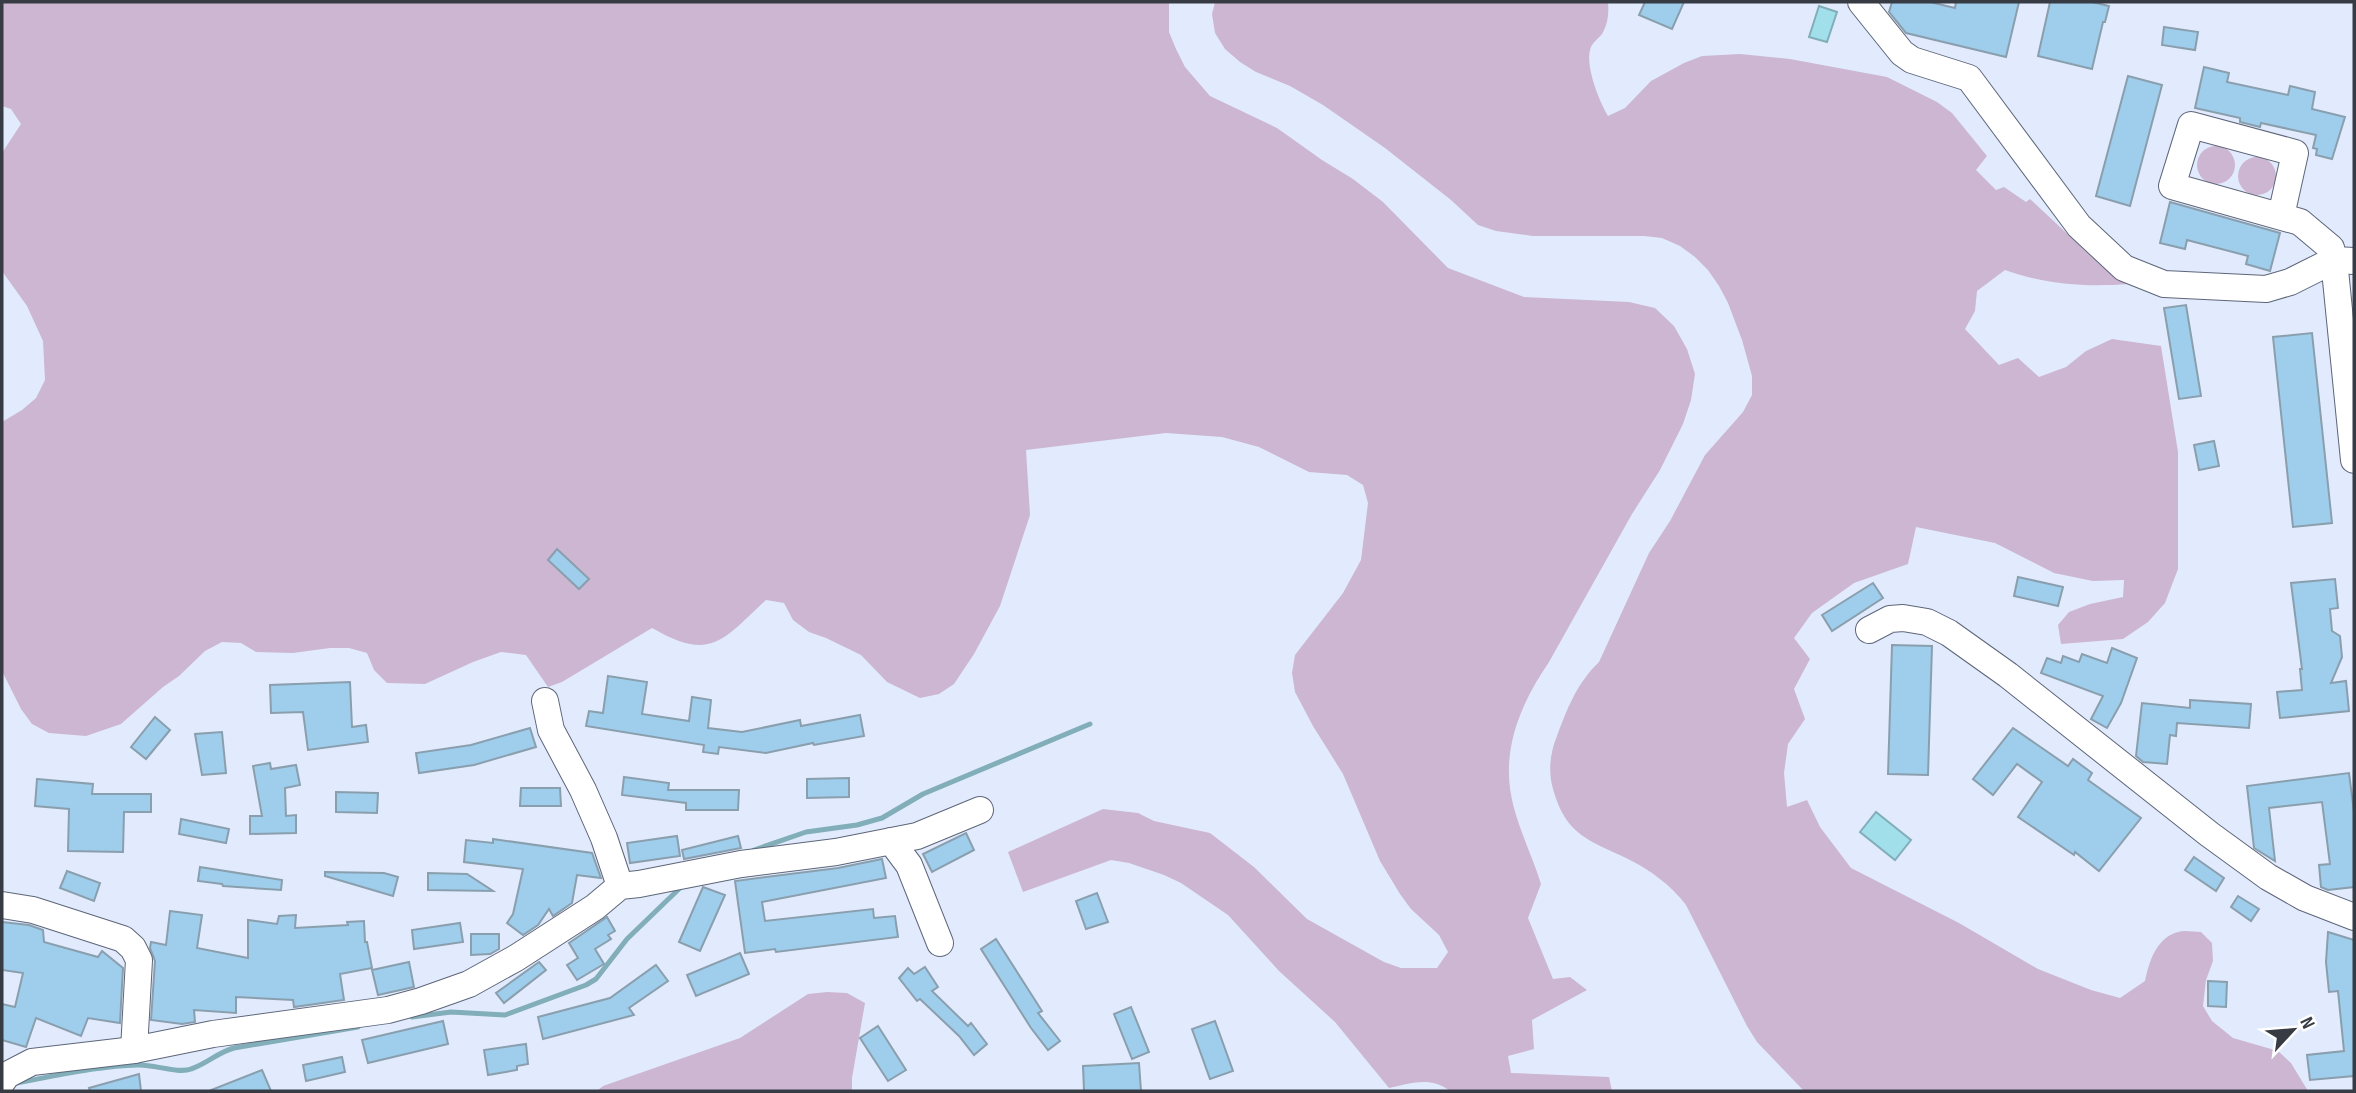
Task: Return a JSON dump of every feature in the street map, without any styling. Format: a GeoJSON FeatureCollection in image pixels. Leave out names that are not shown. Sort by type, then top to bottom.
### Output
{"type":"FeatureCollection","features":[{"type":"Feature","properties":{"kind":"street"},"geometry":{"type":"LineString","coordinates":[[1861,2],[1902,53],[1912,60],[1969,78],[2079,226],[2124,268],[2165,284],[2266,289],[2344,260]]}},
{"type":"Feature","properties":{"kind":"street"},"geometry":{"type":"LineString","coordinates":[[2281,216],[2295,153],[2191,125],[2172,186],[2300,222],[2344,260],[2354,460]]}},
{"type":"Feature","properties":{"kind":"street"},"geometry":{"type":"LineString","coordinates":[[1869,630],[1891,619],[1903,618],[1927,622],[1950,633],[2008,675],[2209,835],[2268,877],[2305,898],[2354,917]]}},
{"type":"Feature","properties":{"kind":"street"},"geometry":{"type":"LineString","coordinates":[[545,701],[551,730],[583,790],[604,838],[620,886]]}},
{"type":"Feature","properties":{"kind":"street"},"geometry":{"type":"LineString","coordinates":[[2,1082],[7,1075],[32,1062],[134,1050],[213,1034],[388,1010],[421,1001],[469,984],[516,958],[595,907],[620,886],[741,864],[836,852],[918,836],[981,810]]}},
{"type":"Feature","properties":{"kind":"street"},"geometry":{"type":"LineString","coordinates":[[891,841],[909,866],[940,943]]}},
{"type":"Feature","properties":{"kind":"street"},"geometry":{"type":"LineString","coordinates":[[2,905],[46,914],[123,939],[133,948],[139,960],[134,1050]]}},
{"type":"Feature","properties":{"kind":"shaded area"},"geometry":{"type":"Polygon","coordinates":[[[2,2],[1169,2],[1169,32],[1176,49],[1185,67],[1210,96],[1277,128],[1353,179],[1383,202],[1448,268],[1524,297],[1629,302],[1655,308],[1674,326],[1687,349],[1695,374],[1691,400],[1683,424],[1660,470],[1632,514],[1529,696],[1515,731],[1509,769],[1514,808],[1541,884],[1528,918],[1553,979],[1570,977],[1587,990],[1532,1020],[1534,1049],[1508,1056],[1511,1073],[1609,1077],[1612,1091],[1450,1091],[1428,1082],[1389,1088],[1335,1022],[1279,971],[1228,915],[1181,883],[1129,863],[1111,860],[1023,892],[1008,852],[1103,809],[1138,813],[1154,821],[1210,833],[1254,867],[1307,919],[1384,962],[1401,968],[1437,968],[1448,952],[1439,935],[1411,909],[1380,861],[1343,774],[1295,692],[1292,673],[1295,655],[1343,593],[1361,560],[1368,503],[1363,485],[1347,475],[1309,472],[1259,447],[1222,437],[1166,433],[1026,450],[1030,515],[1000,606],[954,684],[939,694],[920,698],[887,682],[861,655],[809,632],[793,620],[784,603],[766,600],[726,636],[715,642],[689,644],[652,628],[562,682],[548,687],[526,655],[501,652],[425,684],[387,683],[374,670],[367,653],[349,648],[293,653],[256,652],[241,643],[222,642],[205,651],[121,724],[86,736],[49,733],[32,724],[21,709],[2,671],[2,422],[36,398],[45,380],[43,341],[27,306],[2,271],[2,153],[21,124],[11,109],[2,106],[2,2]]]}},
{"type":"Feature","properties":{"kind":"shaded area"},"geometry":{"type":"Polygon","coordinates":[[[1215,2],[1608,2],[1606,26],[1592,45],[1589,63],[1608,116],[1625,108],[1651,81],[1702,56],[1740,54],[1790,59],[1887,77],[1937,102],[1952,113],[1987,156],[1976,170],[1996,190],[2004,187],[2026,202],[2030,199],[2092,257],[2129,284],[2067,284],[2005,270],[1977,291],[1975,311],[1965,329],[1999,365],[2018,358],[2039,377],[2066,367],[2086,351],[2112,339],[2161,346],[2178,452],[2178,569],[2165,603],[2148,622],[2123,639],[2061,644],[2058,625],[2069,612],[2123,597],[2124,580],[2093,581],[2054,573],[1995,543],[1916,527],[1908,564],[1854,583],[1812,613],[1794,638],[1810,659],[1794,689],[1805,719],[1788,744],[1784,773],[1787,807],[1807,800],[1820,827],[1851,868],[1959,923],[2038,969],[2091,990],[2120,998],[2145,981],[2151,959],[2159,945],[2170,935],[2181,931],[2201,932],[2212,943],[2213,961],[2206,980],[2203,1006],[2212,1021],[2233,1038],[2278,1051],[2291,1063],[2308,1091],[1804,1091],[1757,1042],[1686,905],[1652,873],[1591,841],[1572,827],[1558,805],[1551,776],[1553,749],[1569,706],[1599,662],[1649,553],[1670,521],[1705,455],[1743,412],[1752,395],[1752,376],[1742,340],[1719,286],[1695,257],[1662,238],[1533,236],[1496,231],[1478,225],[1385,148],[1323,105],[1240,62],[1225,49],[1215,33],[1212,14],[1215,2]]]}},
{"type":"Feature","properties":{"kind":"shaded area"},"geometry":{"type":"Polygon","coordinates":[[[2216,146],[2229,152],[2235,165],[2229,178],[2216,184],[2203,178],[2197,165],[2203,152],[2216,146]]]}},
{"type":"Feature","properties":{"kind":"shaded area"},"geometry":{"type":"Polygon","coordinates":[[[2257,157],[2270,163],[2276,176],[2270,189],[2257,195],[2244,189],[2238,176],[2244,163],[2257,157]]]}},
{"type":"Feature","properties":{"kind":"shaded area"},"geometry":{"type":"Polygon","coordinates":[[[847,993],[865,1003],[852,1091],[597,1091],[603,1086],[740,1038],[808,994],[847,993]]]}},
{"type":"Feature","properties":{"kind":"water"},"geometry":{"type":"Polygon","coordinates":[[[1819,6],[1837,12],[1827,42],[1809,37],[1819,6]]]}},
{"type":"Feature","properties":{"kind":"water"},"geometry":{"type":"Polygon","coordinates":[[[1876,812],[1911,840],[1895,860],[1860,832],[1876,812]]]}},
{"type":"Feature","properties":{"kind":"building"},"geometry":{"type":"Polygon","coordinates":[[[1645,2],[1684,2],[1672,29],[1639,15],[1645,2]]]}},
{"type":"Feature","properties":{"kind":"building"},"geometry":{"type":"Polygon","coordinates":[[[1892,2],[1930,2],[1955,8],[1956,2],[2019,2],[2006,57],[1906,33],[1889,12],[1892,2]]]}},
{"type":"Feature","properties":{"kind":"building"},"geometry":{"type":"Polygon","coordinates":[[[2050,2],[2092,2],[2109,6],[2092,69],[2038,56],[2050,2]]]}},
{"type":"Feature","properties":{"kind":"building"},"geometry":{"type":"Polygon","coordinates":[[[2164,27],[2198,32],[2195,50],[2162,45],[2164,27]]]}},
{"type":"Feature","properties":{"kind":"building"},"geometry":{"type":"Polygon","coordinates":[[[2204,67],[2229,73],[2227,82],[2288,95],[2290,86],[2315,92],[2312,109],[2345,117],[2332,159],[2316,155],[2317,149],[2313,148],[2316,135],[2261,123],[2260,127],[2240,122],[2240,118],[2195,108],[2204,67]]]}},
{"type":"Feature","properties":{"kind":"building"},"geometry":{"type":"Polygon","coordinates":[[[2128,76],[2162,85],[2130,206],[2096,196],[2128,76]]]}},
{"type":"Feature","properties":{"kind":"building"},"geometry":{"type":"Polygon","coordinates":[[[2170,202],[2280,233],[2270,271],[2246,264],[2248,256],[2187,240],[2185,249],[2160,243],[2170,202]]]}},
{"type":"Feature","properties":{"kind":"building"},"geometry":{"type":"Polygon","coordinates":[[[2186,305],[2201,396],[2179,399],[2164,308],[2186,305]]]}},
{"type":"Feature","properties":{"kind":"building"},"geometry":{"type":"Polygon","coordinates":[[[2312,333],[2332,523],[2293,527],[2273,337],[2312,333]]]}},
{"type":"Feature","properties":{"kind":"building"},"geometry":{"type":"Polygon","coordinates":[[[2214,441],[2219,466],[2199,470],[2194,445],[2214,441]]]}},
{"type":"Feature","properties":{"kind":"building"},"geometry":{"type":"Polygon","coordinates":[[[557,549],[589,579],[579,589],[548,560],[557,549]]]}},
{"type":"Feature","properties":{"kind":"building"},"geometry":{"type":"Polygon","coordinates":[[[2018,577],[2063,587],[2058,606],[2014,596],[2018,577]]]}},
{"type":"Feature","properties":{"kind":"building"},"geometry":{"type":"Polygon","coordinates":[[[2335,579],[2338,608],[2330,609],[2332,631],[2340,636],[2342,657],[2331,683],[2346,681],[2349,711],[2280,718],[2277,692],[2302,690],[2302,669],[2291,583],[2335,579]]]}},
{"type":"Feature","properties":{"kind":"building"},"geometry":{"type":"Polygon","coordinates":[[[1873,583],[1883,598],[1832,631],[1822,615],[1873,583]]]}},
{"type":"Feature","properties":{"kind":"building"},"geometry":{"type":"Polygon","coordinates":[[[1892,645],[1932,646],[1928,775],[1888,774],[1892,645]]]}},
{"type":"Feature","properties":{"kind":"building"},"geometry":{"type":"Polygon","coordinates":[[[2112,648],[2137,658],[2121,703],[2107,728],[2091,719],[2103,696],[2041,673],[2047,658],[2061,663],[2063,656],[2079,662],[2082,654],[2107,663],[2112,648]]]}},
{"type":"Feature","properties":{"kind":"building"},"geometry":{"type":"Polygon","coordinates":[[[608,676],[647,682],[642,714],[689,721],[692,697],[711,700],[708,728],[742,732],[800,720],[801,726],[860,715],[864,736],[766,753],[719,747],[718,754],[703,752],[704,745],[586,726],[589,711],[603,713],[608,676]]]}},
{"type":"Feature","properties":{"kind":"building"},"geometry":{"type":"Polygon","coordinates":[[[350,682],[352,727],[366,725],[368,742],[308,750],[303,712],[271,713],[270,685],[350,682]]]}},
{"type":"Feature","properties":{"kind":"building"},"geometry":{"type":"Polygon","coordinates":[[[2190,700],[2251,704],[2249,728],[2177,723],[2176,736],[2170,735],[2167,764],[2143,762],[2136,756],[2142,703],[2190,708],[2190,700]]]}},
{"type":"Feature","properties":{"kind":"building"},"geometry":{"type":"Polygon","coordinates":[[[155,717],[170,730],[146,759],[131,747],[155,717]]]}},
{"type":"Feature","properties":{"kind":"building"},"geometry":{"type":"Polygon","coordinates":[[[530,728],[536,747],[474,765],[419,773],[416,753],[471,745],[530,728]]]}},
{"type":"Feature","properties":{"kind":"building"},"geometry":{"type":"Polygon","coordinates":[[[2013,728],[2068,766],[2073,759],[2092,773],[2088,780],[2141,818],[2099,871],[2075,852],[2074,855],[2018,817],[2042,782],[2017,764],[1993,795],[1973,779],[2013,728]]]}},
{"type":"Feature","properties":{"kind":"building"},"geometry":{"type":"Polygon","coordinates":[[[222,732],[226,773],[202,775],[195,734],[222,732]]]}},
{"type":"Feature","properties":{"kind":"building"},"geometry":{"type":"Polygon","coordinates":[[[270,763],[271,769],[296,765],[300,785],[285,788],[286,816],[296,815],[296,833],[250,834],[250,816],[262,816],[253,766],[270,763]]]}},
{"type":"Feature","properties":{"kind":"building"},"geometry":{"type":"Polygon","coordinates":[[[2349,773],[2354,812],[2354,887],[2328,890],[2321,887],[2319,865],[2330,864],[2322,802],[2269,808],[2275,861],[2254,848],[2247,786],[2349,773]]]}},
{"type":"Feature","properties":{"kind":"building"},"geometry":{"type":"Polygon","coordinates":[[[624,777],[669,783],[668,790],[739,790],[738,810],[686,810],[686,803],[622,795],[624,777]]]}},
{"type":"Feature","properties":{"kind":"building"},"geometry":{"type":"Polygon","coordinates":[[[849,778],[849,797],[807,798],[807,779],[849,778]]]}},
{"type":"Feature","properties":{"kind":"building"},"geometry":{"type":"Polygon","coordinates":[[[37,779],[93,784],[92,794],[151,794],[151,812],[124,812],[123,852],[68,851],[69,809],[35,806],[37,779]]]}},
{"type":"Feature","properties":{"kind":"building"},"geometry":{"type":"Polygon","coordinates":[[[521,788],[560,788],[561,806],[520,806],[521,788]]]}},
{"type":"Feature","properties":{"kind":"building"},"geometry":{"type":"Polygon","coordinates":[[[336,792],[378,793],[377,813],[336,812],[336,792]]]}},
{"type":"Feature","properties":{"kind":"building"},"geometry":{"type":"Polygon","coordinates":[[[181,819],[229,829],[226,843],[179,834],[181,819]]]}},
{"type":"Feature","properties":{"kind":"building"},"geometry":{"type":"Polygon","coordinates":[[[966,833],[974,850],[932,872],[923,854],[966,833]]]}},
{"type":"Feature","properties":{"kind":"building"},"geometry":{"type":"Polygon","coordinates":[[[677,836],[680,856],[630,863],[627,843],[677,836]]]}},
{"type":"Feature","properties":{"kind":"building"},"geometry":{"type":"Polygon","coordinates":[[[738,836],[741,848],[684,859],[682,850],[738,836]]]}},
{"type":"Feature","properties":{"kind":"building"},"geometry":{"type":"Polygon","coordinates":[[[493,839],[592,853],[601,878],[577,875],[572,903],[553,916],[549,909],[538,925],[523,935],[507,923],[513,914],[523,869],[464,862],[466,840],[493,843],[493,839]]]}},
{"type":"Feature","properties":{"kind":"building"},"geometry":{"type":"Polygon","coordinates":[[[2194,857],[2224,878],[2216,891],[2185,870],[2194,857]]]}},
{"type":"Feature","properties":{"kind":"building"},"geometry":{"type":"Polygon","coordinates":[[[882,859],[886,878],[762,902],[765,921],[873,909],[874,918],[895,916],[898,937],[776,952],[775,949],[745,953],[735,881],[838,868],[882,859]]]}},
{"type":"Feature","properties":{"kind":"building"},"geometry":{"type":"Polygon","coordinates":[[[200,867],[282,880],[281,890],[223,886],[198,881],[200,867]]]}},
{"type":"Feature","properties":{"kind":"building"},"geometry":{"type":"Polygon","coordinates":[[[67,871],[100,883],[94,901],[60,888],[67,871]]]}},
{"type":"Feature","properties":{"kind":"building"},"geometry":{"type":"Polygon","coordinates":[[[325,872],[384,873],[398,877],[393,896],[325,876],[325,872]]]}},
{"type":"Feature","properties":{"kind":"building"},"geometry":{"type":"Polygon","coordinates":[[[428,873],[467,874],[493,891],[428,890],[428,873]]]}},
{"type":"Feature","properties":{"kind":"building"},"geometry":{"type":"Polygon","coordinates":[[[703,887],[725,895],[700,951],[679,942],[703,887]]]}},
{"type":"Feature","properties":{"kind":"building"},"geometry":{"type":"Polygon","coordinates":[[[1097,893],[1108,922],[1086,929],[1076,901],[1097,893]]]}},
{"type":"Feature","properties":{"kind":"building"},"geometry":{"type":"Polygon","coordinates":[[[2238,896],[2259,909],[2251,921],[2231,907],[2238,896]]]}},
{"type":"Feature","properties":{"kind":"building"},"geometry":{"type":"Polygon","coordinates":[[[170,911],[202,915],[197,948],[248,958],[248,920],[277,924],[279,916],[296,915],[295,928],[348,925],[347,922],[364,921],[365,942],[372,968],[340,974],[344,1000],[294,1007],[293,1000],[236,997],[236,1013],[194,1010],[195,1022],[182,1024],[151,1020],[155,961],[150,948],[151,942],[166,945],[170,911]]]}},
{"type":"Feature","properties":{"kind":"building"},"geometry":{"type":"Polygon","coordinates":[[[607,917],[615,931],[608,935],[611,939],[595,949],[604,964],[577,980],[567,965],[578,958],[569,943],[607,917]]]}},
{"type":"Feature","properties":{"kind":"building"},"geometry":{"type":"Polygon","coordinates":[[[2,922],[29,925],[43,930],[44,942],[98,957],[102,951],[123,968],[120,1023],[88,1018],[81,1036],[36,1018],[26,1047],[2,1040],[2,1004],[15,1007],[23,973],[2,970],[2,922]]]}},
{"type":"Feature","properties":{"kind":"building"},"geometry":{"type":"Polygon","coordinates":[[[460,923],[463,942],[414,949],[412,930],[460,923]]]}},
{"type":"Feature","properties":{"kind":"building"},"geometry":{"type":"Polygon","coordinates":[[[2328,932],[2354,940],[2354,1076],[2310,1080],[2307,1055],[2344,1051],[2338,991],[2329,992],[2326,962],[2328,932]]]}},
{"type":"Feature","properties":{"kind":"building"},"geometry":{"type":"Polygon","coordinates":[[[471,934],[499,934],[499,949],[490,954],[471,955],[471,934]]]}},
{"type":"Feature","properties":{"kind":"building"},"geometry":{"type":"Polygon","coordinates":[[[996,939],[1042,1011],[1038,1013],[1060,1041],[1048,1050],[981,949],[996,939]]]}},
{"type":"Feature","properties":{"kind":"building"},"geometry":{"type":"Polygon","coordinates":[[[740,953],[749,974],[696,996],[687,975],[740,953]]]}},
{"type":"Feature","properties":{"kind":"building"},"geometry":{"type":"Polygon","coordinates":[[[409,962],[414,987],[378,995],[372,970],[409,962]]]}},
{"type":"Feature","properties":{"kind":"building"},"geometry":{"type":"Polygon","coordinates":[[[539,962],[546,970],[504,1003],[496,993],[539,962]]]}},
{"type":"Feature","properties":{"kind":"building"},"geometry":{"type":"Polygon","coordinates":[[[656,965],[668,981],[629,1008],[634,1015],[543,1039],[538,1017],[610,998],[656,965]]]}},
{"type":"Feature","properties":{"kind":"building"},"geometry":{"type":"Polygon","coordinates":[[[925,967],[938,987],[932,991],[968,1026],[971,1023],[987,1044],[974,1055],[959,1036],[920,999],[917,1001],[899,978],[908,968],[914,974],[925,967]]]}},
{"type":"Feature","properties":{"kind":"building"},"geometry":{"type":"Polygon","coordinates":[[[2208,981],[2227,982],[2226,1007],[2208,1006],[2208,981]]]}},
{"type":"Feature","properties":{"kind":"building"},"geometry":{"type":"Polygon","coordinates":[[[1131,1007],[1149,1052],[1132,1059],[1114,1014],[1131,1007]]]}},
{"type":"Feature","properties":{"kind":"building"},"geometry":{"type":"Polygon","coordinates":[[[443,1021],[448,1044],[368,1063],[362,1040],[443,1021]]]}},
{"type":"Feature","properties":{"kind":"building"},"geometry":{"type":"Polygon","coordinates":[[[1215,1021],[1233,1071],[1210,1079],[1192,1029],[1215,1021]]]}},
{"type":"Feature","properties":{"kind":"building"},"geometry":{"type":"Polygon","coordinates":[[[878,1026],[906,1070],[888,1081],[860,1038],[878,1026]]]}},
{"type":"Feature","properties":{"kind":"building"},"geometry":{"type":"Polygon","coordinates":[[[526,1044],[528,1064],[517,1066],[517,1070],[488,1075],[484,1050],[526,1044]]]}},
{"type":"Feature","properties":{"kind":"building"},"geometry":{"type":"Polygon","coordinates":[[[342,1057],[345,1072],[306,1081],[303,1065],[342,1057]]]}},
{"type":"Feature","properties":{"kind":"building"},"geometry":{"type":"Polygon","coordinates":[[[1139,1063],[1141,1091],[1084,1091],[1083,1066],[1139,1063]]]}},
{"type":"Feature","properties":{"kind":"building"},"geometry":{"type":"Polygon","coordinates":[[[262,1070],[271,1091],[211,1090],[262,1070]]]}},
{"type":"Feature","properties":{"kind":"building"},"geometry":{"type":"Polygon","coordinates":[[[139,1074],[141,1091],[90,1091],[89,1088],[139,1074]]]}},
{"type":"Feature","properties":{"kind":"waterway"},"geometry":{"type":"LineString","coordinates":[[754,850],[806,832],[857,825],[882,818],[923,794],[1090,724]]}},
{"type":"Feature","properties":{"kind":"waterway"},"geometry":{"type":"LineString","coordinates":[[412,1017],[451,1012],[505,1015],[586,985],[596,979],[627,939],[682,886]]}},
{"type":"Feature","properties":{"kind":"waterway"},"geometry":{"type":"LineString","coordinates":[[16,1083],[123,1066],[144,1065],[186,1070],[234,1048],[358,1027]]}}]}
